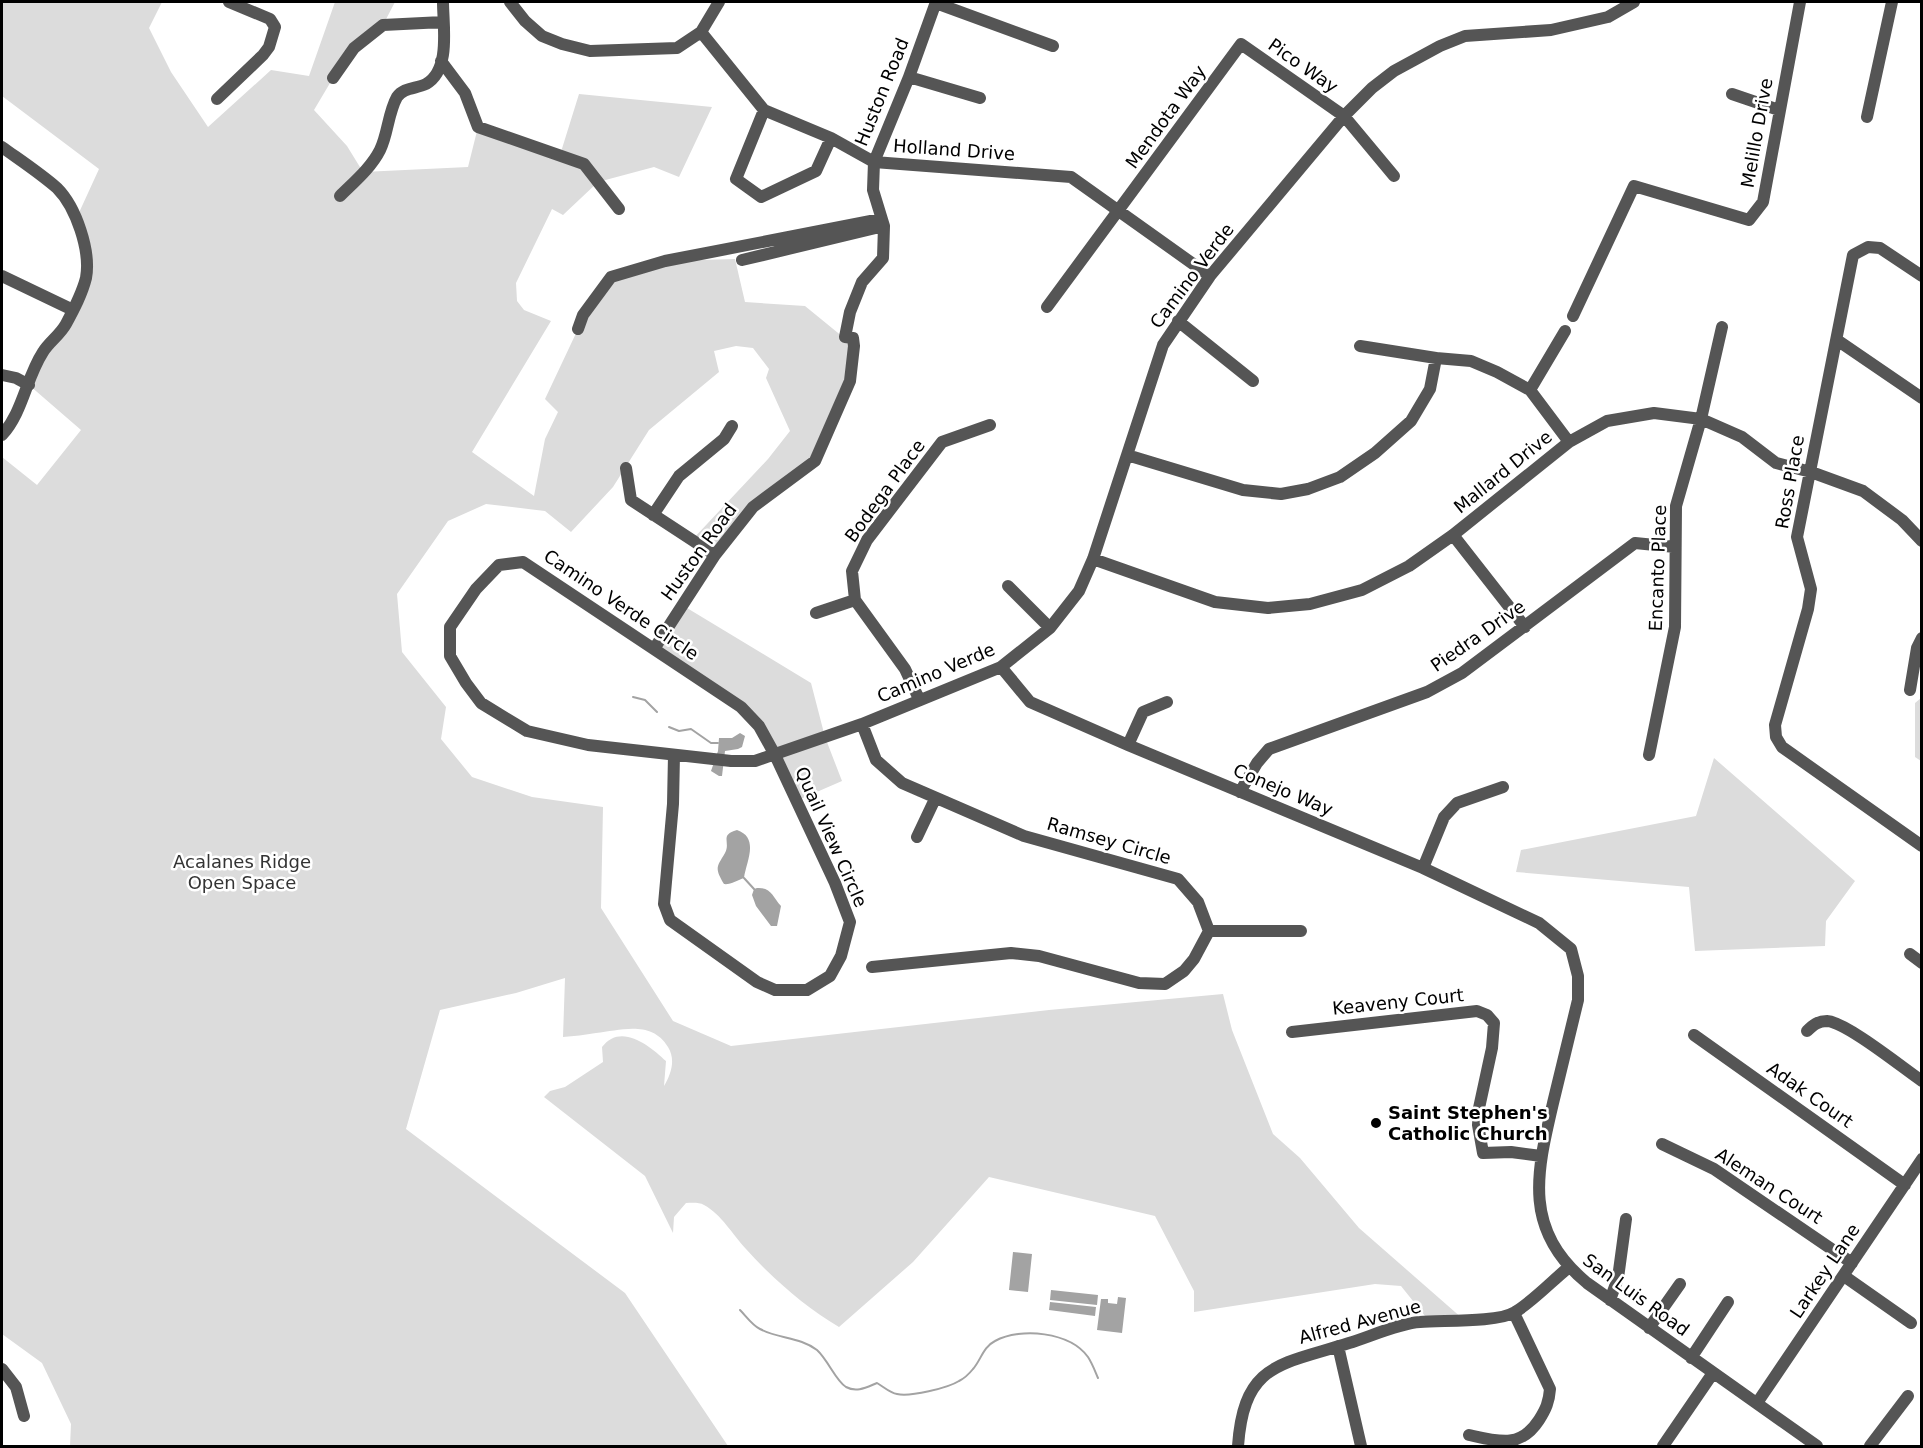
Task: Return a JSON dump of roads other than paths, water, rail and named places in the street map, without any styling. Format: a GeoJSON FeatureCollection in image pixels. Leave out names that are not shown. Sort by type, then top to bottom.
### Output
{"type":"FeatureCollection","features":[{"type":"Feature","properties":{"kind":"street"},"geometry":{"type":"LineString","coordinates":[[217,99],[263,55],[269,47],[275,27],[270,19],[229,2]]}},
{"type":"Feature","properties":{"kind":"street"},"geometry":{"type":"LineString","coordinates":[[340,195],[363,172],[381,149],[398,97],[406,89],[426,83],[438,71],[441,61],[443,2]]}},
{"type":"Feature","properties":{"kind":"street"},"geometry":{"type":"LineString","coordinates":[[510,2],[525,21],[542,36],[590,51],[677,48],[700,32],[719,2]]}},
{"type":"Feature","properties":{"kind":"street"},"geometry":{"type":"LineString","coordinates":[[936,2],[1053,46]]}},
{"type":"Feature","properties":{"kind":"street","name":"Huston Road"},"geometry":{"type":"LineString","coordinates":[[654,648],[715,555],[753,507],[815,461],[850,381],[854,346],[853,338],[845,337],[850,312],[862,282],[883,258],[883,223],[873,190],[874,162],[909,77],[936,2]]}},
{"type":"Feature","properties":{"kind":"street","name":"Camino Verde"},"geometry":{"type":"LineString","coordinates":[[775,755],[862,724],[1001,667],[1050,628],[1079,591],[1093,559],[1163,345],[1210,276],[1344,116],[1372,88],[1394,71],[1427,51],[1465,36],[1551,30],[1608,16],[1634,2]]}},
{"type":"Feature","properties":{"kind":"street","name":"Melillo Drive"},"geometry":{"type":"LineString","coordinates":[[1573,316],[1634,186],[1749,220],[1762,202],[1800,2]]}},
{"type":"Feature","properties":{"kind":"street"},"geometry":{"type":"LineString","coordinates":[[1867,117],[1892,2]]}},
{"type":"Feature","properties":{"kind":"street"},"geometry":{"type":"LineString","coordinates":[[333,78],[354,48],[383,25],[443,22]]}},
{"type":"Feature","properties":{"kind":"street","name":"Holland Drive"},"geometry":{"type":"LineString","coordinates":[[700,32],[764,110],[831,138],[874,162],[1071,177],[1120,211]]}},
{"type":"Feature","properties":{"kind":"street","name":"Pico Way"},"geometry":{"type":"LineString","coordinates":[[1241,44],[1344,116],[1394,176]]}},
{"type":"Feature","properties":{"kind":"street","name":"Mendota Way"},"geometry":{"type":"LineString","coordinates":[[1047,307],[1241,44]]}},
{"type":"Feature","properties":{"kind":"street"},"geometry":{"type":"LineString","coordinates":[[441,61],[465,93],[478,127],[584,164],[619,209]]}},
{"type":"Feature","properties":{"kind":"street"},"geometry":{"type":"LineString","coordinates":[[909,77],[980,98]]}},
{"type":"Feature","properties":{"kind":"street"},"geometry":{"type":"LineString","coordinates":[[1732,94],[1779,110]]}},
{"type":"Feature","properties":{"kind":"street"},"geometry":{"type":"LineString","coordinates":[[764,110],[736,179],[761,196],[816,171],[831,138]]}},
{"type":"Feature","properties":{"kind":"street"},"geometry":{"type":"LineString","coordinates":[[2,147],[56,188],[69,202],[77,217],[82,238],[86,275],[74,310],[64,328],[42,353],[14,417],[2,435]]}},
{"type":"Feature","properties":{"kind":"street"},"geometry":{"type":"LineString","coordinates":[[1120,211],[1210,276]]}},
{"type":"Feature","properties":{"kind":"street"},"geometry":{"type":"LineString","coordinates":[[742,260],[883,223]]}},
{"type":"Feature","properties":{"kind":"street"},"geometry":{"type":"LineString","coordinates":[[578,329],[584,315],[611,277],[664,261],[883,223]]}},
{"type":"Feature","properties":{"kind":"street","name":"Ross Place"},"geometry":{"type":"LineString","coordinates":[[1922,276],[1881,248],[1868,247],[1853,255],[1797,537],[1811,589],[1808,609],[1775,725],[1776,736],[1782,747],[1922,846]]}},
{"type":"Feature","properties":{"kind":"street"},"geometry":{"type":"LineString","coordinates":[[2,276],[74,310]]}},
{"type":"Feature","properties":{"kind":"street"},"geometry":{"type":"LineString","coordinates":[[1178,321],[1253,381]]}},
{"type":"Feature","properties":{"kind":"street","name":"Encanto Place"},"geometry":{"type":"LineString","coordinates":[[1649,755],[1675,627],[1676,506],[1701,419],[1722,327]]}},
{"type":"Feature","properties":{"kind":"street"},"geometry":{"type":"LineString","coordinates":[[1530,390],[1565,331]]}},
{"type":"Feature","properties":{"kind":"street"},"geometry":{"type":"LineString","coordinates":[[1837,340],[1922,398]]}},
{"type":"Feature","properties":{"kind":"street"},"geometry":{"type":"LineString","coordinates":[[1360,346],[1471,361],[1497,372],[1530,390],[1569,442]]}},
{"type":"Feature","properties":{"kind":"street"},"geometry":{"type":"LineString","coordinates":[[1127,455],[1243,490],[1281,494],[1308,489],[1341,477],[1375,453],[1411,421],[1430,389],[1436,358]]}},
{"type":"Feature","properties":{"kind":"street"},"geometry":{"type":"LineString","coordinates":[[2,375],[16,378],[29,385]]}},
{"type":"Feature","properties":{"kind":"street","name":"Mallard Drive"},"geometry":{"type":"LineString","coordinates":[[1093,559],[1215,602],[1268,608],[1310,604],[1362,590],[1409,566],[1454,535],[1569,442],[1607,421],[1654,413],[1701,419],[1742,437],[1776,463],[1811,472],[1863,491],[1902,520],[1922,540]]}},
{"type":"Feature","properties":{"kind":"street","name":"Bodega Place"},"geometry":{"type":"LineString","coordinates":[[855,600],[852,571],[867,540],[942,442],[990,425]]}},
{"type":"Feature","properties":{"kind":"street"},"geometry":{"type":"LineString","coordinates":[[653,515],[679,476],[724,440],[732,426]]}},
{"type":"Feature","properties":{"kind":"street"},"geometry":{"type":"LineString","coordinates":[[626,468],[631,500],[715,555]]}},
{"type":"Feature","properties":{"kind":"street"},"geometry":{"type":"LineString","coordinates":[[1454,535],[1525,627]]}},
{"type":"Feature","properties":{"kind":"street","name":"Piedra Drive"},"geometry":{"type":"LineString","coordinates":[[1240,792],[1257,763],[1269,749],[1427,692],[1462,673],[1635,543],[1675,547]]}},
{"type":"Feature","properties":{"kind":"street","name":"Camino Verde Circle"},"geometry":{"type":"LineString","coordinates":[[523,562],[741,707],[759,726],[775,755],[755,761],[730,761],[674,755],[588,745],[527,731],[481,703],[450,656],[450,627],[476,589],[499,565],[523,562]]}},
{"type":"Feature","properties":{"kind":"street"},"geometry":{"type":"LineString","coordinates":[[1008,586],[1050,628]]}},
{"type":"Feature","properties":{"kind":"street"},"geometry":{"type":"LineString","coordinates":[[816,613],[855,600],[905,669],[919,699]]}},
{"type":"Feature","properties":{"kind":"street"},"geometry":{"type":"LineString","coordinates":[[1910,690],[1917,648],[1922,638]]}},
{"type":"Feature","properties":{"kind":"street","name":"Conejo Way"},"geometry":{"type":"LineString","coordinates":[[1001,667],[1030,702],[1423,868],[1539,923],[1560,939]]}},
{"type":"Feature","properties":{"kind":"street"},"geometry":{"type":"LineString","coordinates":[[1128,745],[1143,712],[1167,702]]}},
{"type":"Feature","properties":{"kind":"street","name":"Ramsey Circle"},"geometry":{"type":"LineString","coordinates":[[862,724],[876,760],[902,783],[1024,836],[1178,879],[1198,902],[1209,931]]}},
{"type":"Feature","properties":{"kind":"street","name":"Quail View Circle"},"geometry":{"type":"LineString","coordinates":[[674,755],[673,804],[664,904],[670,920],[757,982],[775,990],[807,990],[830,976],[841,956],[849,922],[834,883],[775,755]]}},
{"type":"Feature","properties":{"kind":"street"},"geometry":{"type":"LineString","coordinates":[[1423,868],[1444,817],[1457,803],[1503,787]]}},
{"type":"Feature","properties":{"kind":"street"},"geometry":{"type":"LineString","coordinates":[[917,837],[935,799]]}},
{"type":"Feature","properties":{"kind":"street"},"geometry":{"type":"LineString","coordinates":[[872,967],[1011,953],[1039,956],[1139,983],[1165,984],[1184,971],[1194,959],[1209,931],[1301,931]]}},
{"type":"Feature","properties":{"kind":"street","name":"San Luis Road"},"geometry":{"type":"LineString","coordinates":[[1560,939],[1571,949],[1578,976],[1578,1000],[1541,1156],[1538,1197],[1545,1226],[1554,1247],[1568,1268],[1610,1300],[1817,1446]]}},
{"type":"Feature","properties":{"kind":"street"},"geometry":{"type":"LineString","coordinates":[[1910,954],[1922,963]]}},
{"type":"Feature","properties":{"kind":"street","name":"Keaveny Court"},"geometry":{"type":"LineString","coordinates":[[1292,1032],[1477,1011],[1487,1015],[1494,1023],[1492,1048],[1479,1108],[1478,1125],[1483,1153],[1511,1152],[1541,1156]]}},
{"type":"Feature","properties":{"kind":"street"},"geometry":{"type":"LineString","coordinates":[[1807,1031],[1817,1022],[1829,1021],[1844,1027],[1922,1082]]}},
{"type":"Feature","properties":{"kind":"street","name":"Adak Court"},"geometry":{"type":"LineString","coordinates":[[1694,1035],[1905,1185]]}},
{"type":"Feature","properties":{"kind":"street","name":"Aleman Court"},"geometry":{"type":"LineString","coordinates":[[1662,1144],[1714,1169],[1852,1263]]}},
{"type":"Feature","properties":{"kind":"street","name":"Larkey Lane"},"geometry":{"type":"LineString","coordinates":[[1757,1403],[1922,1159]]}},
{"type":"Feature","properties":{"kind":"street"},"geometry":{"type":"LineString","coordinates":[[1610,1300],[1618,1278],[1626,1218]]}},
{"type":"Feature","properties":{"kind":"street","name":"Alfred Avenue"},"geometry":{"type":"LineString","coordinates":[[1238,1446],[1239,1424],[1246,1401],[1268,1371],[1294,1359],[1416,1322],[1490,1318],[1514,1313],[1568,1268]]}},
{"type":"Feature","properties":{"kind":"street"},"geometry":{"type":"LineString","coordinates":[[1844,1276],[1911,1323]]}},
{"type":"Feature","properties":{"kind":"street"},"geometry":{"type":"LineString","coordinates":[[1649,1328],[1680,1284]]}},
{"type":"Feature","properties":{"kind":"street"},"geometry":{"type":"LineString","coordinates":[[1691,1358],[1728,1302]]}},
{"type":"Feature","properties":{"kind":"street"},"geometry":{"type":"LineString","coordinates":[[1469,1435],[1498,1441],[1526,1438],[1549,1403],[1550,1389],[1514,1313]]}},
{"type":"Feature","properties":{"kind":"street"},"geometry":{"type":"LineString","coordinates":[[1338,1346],[1361,1446]]}},
{"type":"Feature","properties":{"kind":"street"},"geometry":{"type":"LineString","coordinates":[[2,1370],[16,1387],[24,1416]]}},
{"type":"Feature","properties":{"kind":"street"},"geometry":{"type":"LineString","coordinates":[[1663,1446],[1713,1374]]}},
{"type":"Feature","properties":{"kind":"street"},"geometry":{"type":"LineString","coordinates":[[1870,1446],[1908,1396]]}},
{"type":"Feature","properties":{"kind":"waterway"},"geometry":{"type":"LineString","coordinates":[[633,697],[645,700],[657,712]]}},
{"type":"Feature","properties":{"kind":"waterway"},"geometry":{"type":"LineString","coordinates":[[669,727],[679,731],[691,729],[711,743],[718,743]]}},
{"type":"Feature","properties":{"kind":"waterway"},"geometry":{"type":"LineString","coordinates":[[744,878],[754,889]]}},
{"type":"Feature","properties":{"kind":"waterway"},"geometry":{"type":"LineString","coordinates":[[740,1310],[760,1329],[804,1343],[817,1350],[839,1380],[850,1389],[862,1389],[877,1383],[892,1392],[903,1395],[946,1386],[967,1376],[982,1354],[995,1341],[1018,1334],[1031,1333],[1058,1337],[1070,1342],[1088,1357],[1098,1378]]}},
{"type":"Feature","properties":{"kind":"place","name":"Saint Stephen's Catholic Church"},"geometry":{"type":"Point","coordinates":[1376,1123]}},
{"type":"Feature","properties":{"kind":"park label","name":"Acalanes Ridge Open Space"},"geometry":{"type":"Point","coordinates":[242,872]}}]}
